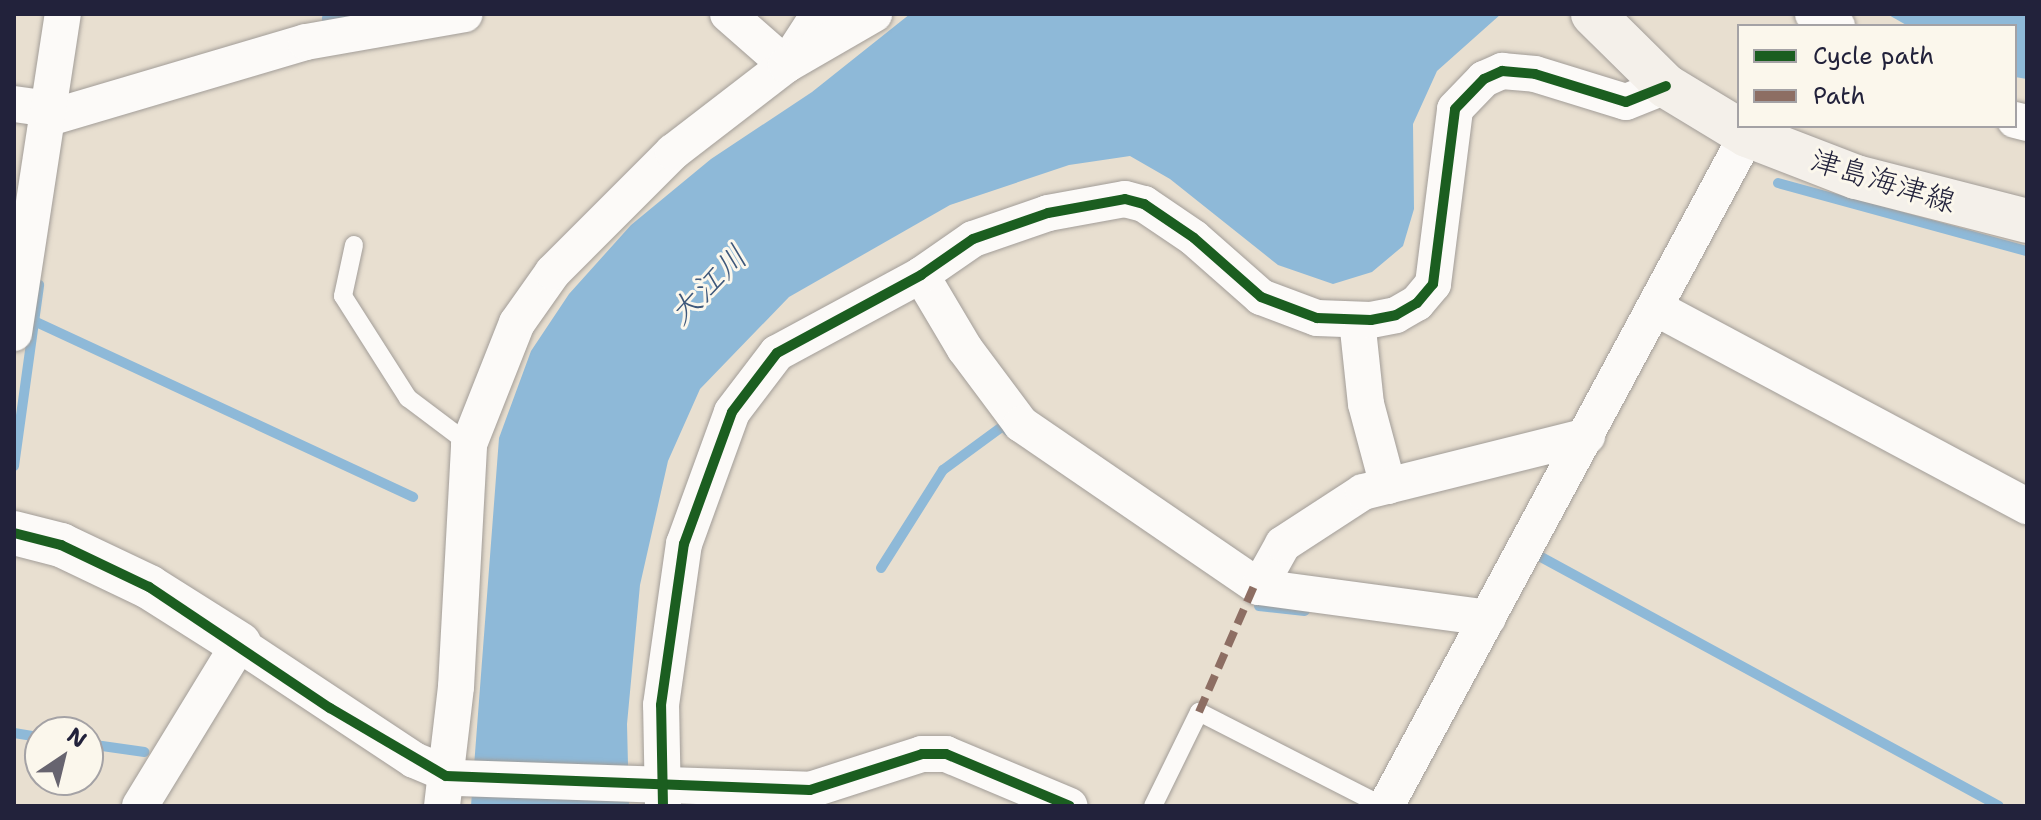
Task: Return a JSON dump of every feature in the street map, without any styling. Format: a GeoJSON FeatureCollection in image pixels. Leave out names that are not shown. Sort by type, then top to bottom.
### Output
{"type":"FeatureCollection","features":[{"type":"Feature","properties":{"kind":"main road","name":"津島海津線"},"geometry":{"type":"LineString","coordinates":[[1593,14],[1666,86],[1747,135],[1856,177],[2027,221]]}},
{"type":"Feature","properties":{"kind":"street"},"geometry":{"type":"LineString","coordinates":[[14,333],[63,14]]}},
{"type":"Feature","properties":{"kind":"street"},"geometry":{"type":"LineString","coordinates":[[14,104],[49,113],[306,42],[465,14]]}},
{"type":"Feature","properties":{"kind":"street"},"geometry":{"type":"LineString","coordinates":[[728,14],[786,65]]}},
{"type":"Feature","properties":{"kind":"street"},"geometry":{"type":"LineString","coordinates":[[786,65],[819,14]]}},
{"type":"Feature","properties":{"kind":"street"},"geometry":{"type":"LineString","coordinates":[[448,787],[469,444],[517,323],[553,272],[673,152],[786,65],[874,14]]}},
{"type":"Feature","properties":{"kind":"street"},"geometry":{"type":"LineString","coordinates":[[1813,14],[1833,24]]}},
{"type":"Feature","properties":{"kind":"street"},"geometry":{"type":"LineString","coordinates":[[657,792],[661,705],[684,544],[732,412],[777,353],[921,275],[973,239],[1048,213],[1125,199],[1144,204],[1194,238],[1261,297],[1317,318],[1357,320],[1396,315],[1417,303],[1433,284],[1455,109],[1484,79],[1502,71],[1535,74],[1626,102],[1666,86]]}},
{"type":"Feature","properties":{"kind":"street"},"geometry":{"type":"LineString","coordinates":[[1384,806],[1587,436],[1747,135]]}},
{"type":"Feature","properties":{"kind":"street"},"geometry":{"type":"LineString","coordinates":[[921,275],[965,349],[1021,424],[1259,587],[1488,618]]}},
{"type":"Feature","properties":{"kind":"street"},"geometry":{"type":"LineString","coordinates":[[1656,308],[2027,506]]}},
{"type":"Feature","properties":{"kind":"street"},"geometry":{"type":"LineString","coordinates":[[1357,320],[1366,404],[1388,486]]}},
{"type":"Feature","properties":{"kind":"street"},"geometry":{"type":"LineString","coordinates":[[1259,587],[1283,544],[1363,492],[1587,436]]}},
{"type":"Feature","properties":{"kind":"street"},"geometry":{"type":"LineString","coordinates":[[14,533],[61,545],[149,587],[239,644],[448,787],[657,792],[810,790],[922,754],[946,754],[1070,806]]}},
{"type":"Feature","properties":{"kind":"street"},"geometry":{"type":"LineString","coordinates":[[146,804],[239,644]]}},
{"type":"Feature","properties":{"kind":"lane"},"geometry":{"type":"LineString","coordinates":[[354,245],[343,296],[408,398],[469,444]]}},
{"type":"Feature","properties":{"kind":"lane"},"geometry":{"type":"LineString","coordinates":[[1153,806],[1199,712],[1384,806]]}},
{"type":"Feature","properties":{"kind":"water","name":"大江川"},"geometry":{"type":"Polygon","coordinates":[[[910,14],[1501,14],[1437,71],[1413,124],[1414,209],[1403,246],[1372,272],[1333,284],[1278,265],[1170,179],[1130,156],[1069,165],[950,205],[789,297],[700,389],[668,461],[640,585],[627,724],[629,806],[471,806],[499,438],[531,351],[569,294],[631,225],[711,159],[812,92],[910,14]]]}},
{"type":"Feature","properties":{"kind":"water"},"geometry":{"type":"Polygon","coordinates":[[[1887,14],[2027,14],[2027,79],[2017,77],[2017,24],[1904,24],[1887,14]]]}},
{"type":"Feature","properties":{"kind":"waterway"},"geometry":{"type":"LineString","coordinates":[[328,14],[327,19],[351,14]]}},
{"type":"Feature","properties":{"kind":"waterway"},"geometry":{"type":"LineString","coordinates":[[1778,183],[2027,251]]}},
{"type":"Feature","properties":{"kind":"waterway"},"geometry":{"type":"LineString","coordinates":[[14,466],[39,285]]}},
{"type":"Feature","properties":{"kind":"waterway"},"geometry":{"type":"LineString","coordinates":[[34,321],[413,497]]}},
{"type":"Feature","properties":{"kind":"waterway"},"geometry":{"type":"LineString","coordinates":[[881,568],[943,470],[1003,426],[1008,431]]}},
{"type":"Feature","properties":{"kind":"waterway"},"geometry":{"type":"LineString","coordinates":[[1541,557],[1999,806]]}},
{"type":"Feature","properties":{"kind":"waterway"},"geometry":{"type":"LineString","coordinates":[[1259,606],[1305,611]]}},
{"type":"Feature","properties":{"kind":"waterway"},"geometry":{"type":"LineString","coordinates":[[14,733],[24,735]]}},
{"type":"Feature","properties":{"kind":"waterway"},"geometry":{"type":"LineString","coordinates":[[104,746],[144,752]]}},
{"type":"Feature","properties":{"kind":"marked path"},"geometry":{"type":"LineString","coordinates":[[1199,712],[1255,584]]}},
{"type":"Feature","properties":{"kind":"cycle path"},"geometry":{"type":"LineString","coordinates":[[663,806],[661,705],[684,544],[732,412],[777,353],[921,275],[973,239],[1048,213],[1125,199],[1144,204],[1194,238],[1261,297],[1317,318],[1371,320],[1396,315],[1417,303],[1433,284],[1455,109],[1484,79],[1502,71],[1535,74],[1626,102],[1666,86]]}},
{"type":"Feature","properties":{"kind":"cycle path"},"geometry":{"type":"LineString","coordinates":[[14,533],[61,545],[149,587],[330,708],[446,776],[810,790],[922,754],[946,754],[1070,806]]}}]}
